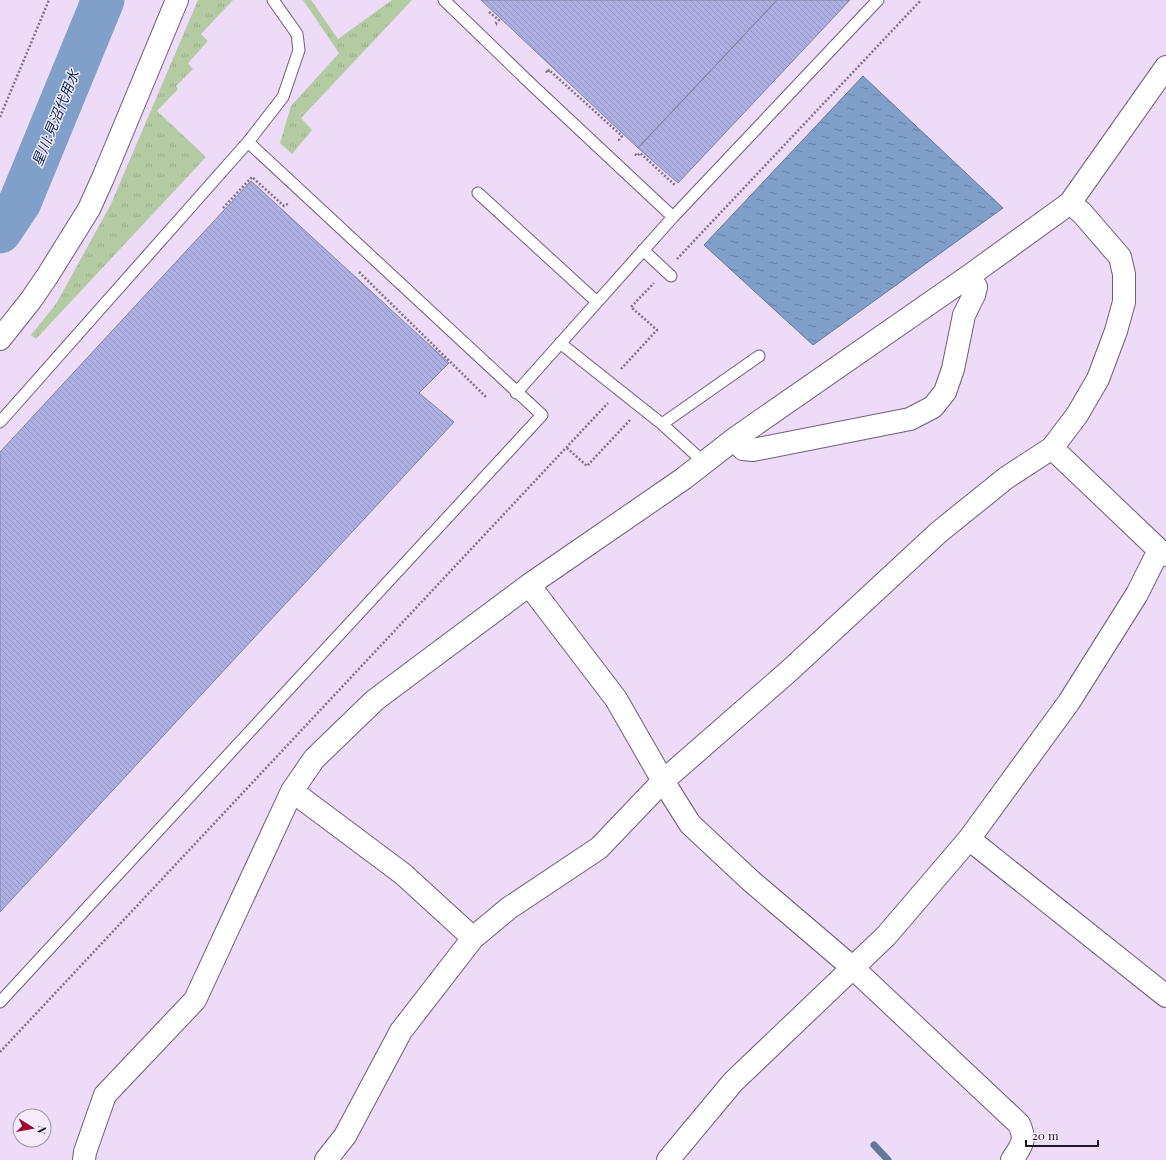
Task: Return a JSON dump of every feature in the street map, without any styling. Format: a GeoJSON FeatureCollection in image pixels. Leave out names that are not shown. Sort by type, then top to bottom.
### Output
{"type":"FeatureCollection","features":[{"type":"Feature","properties":{"kind":"street"},"geometry":{"type":"LineString","coordinates":[[0,339],[31,300],[89,209],[177,0]]}},
{"type":"Feature","properties":{"kind":"street"},"geometry":{"type":"LineString","coordinates":[[84,1160],[105,1095],[195,1000],[292,791],[314,759],[375,700],[529,585],[683,479],[737,438],[969,276],[1070,202],[1166,67]]}},
{"type":"Feature","properties":{"kind":"street"},"geometry":{"type":"LineString","coordinates":[[326,1160],[345,1136],[402,1031],[473,938],[509,908],[599,848],[663,781],[789,671],[939,532],[1006,478],[1052,448],[1078,415],[1098,379],[1116,330],[1124,302],[1124,274],[1120,257],[1082,213],[1070,202]]}},
{"type":"Feature","properties":{"kind":"street"},"geometry":{"type":"LineString","coordinates":[[737,438],[743,449],[753,450],[910,419],[933,407],[945,392],[953,369],[964,314],[974,295],[976,287],[969,276]]}},
{"type":"Feature","properties":{"kind":"street"},"geometry":{"type":"LineString","coordinates":[[668,1160],[733,1082],[886,936],[969,839],[1069,702],[1162,553],[1052,448]]}},
{"type":"Feature","properties":{"kind":"street"},"geometry":{"type":"LineString","coordinates":[[529,585],[616,699],[663,781],[690,824],[751,881],[853,968],[1019,1124],[1023,1133],[1022,1144],[1012,1160]]}},
{"type":"Feature","properties":{"kind":"street"},"geometry":{"type":"LineString","coordinates":[[292,791],[403,874],[473,938]]}},
{"type":"Feature","properties":{"kind":"street"},"geometry":{"type":"LineString","coordinates":[[969,839],[1166,996]]}},
{"type":"Feature","properties":{"kind":"lane"},"geometry":{"type":"LineString","coordinates":[[0,422],[248,142],[283,97],[299,50],[297,34],[273,0]]}},
{"type":"Feature","properties":{"kind":"lane"},"geometry":{"type":"LineString","coordinates":[[444,0],[673,217]]}},
{"type":"Feature","properties":{"kind":"lane"},"geometry":{"type":"LineString","coordinates":[[516,393],[673,217],[878,0]]}},
{"type":"Feature","properties":{"kind":"lane"},"geometry":{"type":"LineString","coordinates":[[0,1002],[542,415],[516,393],[248,142]]}},
{"type":"Feature","properties":{"kind":"lane"},"geometry":{"type":"LineString","coordinates":[[478,193],[597,302]]}},
{"type":"Feature","properties":{"kind":"lane"},"geometry":{"type":"LineString","coordinates":[[643,250],[668,273]]}},
{"type":"Feature","properties":{"kind":"lane"},"geometry":{"type":"LineString","coordinates":[[560,343],[662,424],[696,455],[701,464]]}},
{"type":"Feature","properties":{"kind":"lane"},"geometry":{"type":"LineString","coordinates":[[662,424],[759,356]]}},
{"type":"Feature","properties":{"kind":"path"},"geometry":{"type":"LineString","coordinates":[[0,116],[49,0]]}},
{"type":"Feature","properties":{"kind":"path"},"geometry":{"type":"LineString","coordinates":[[0,1052],[627,383],[618,373],[657,330],[631,307],[668,273],[920,0]]}},
{"type":"Feature","properties":{"kind":"path"},"geometry":{"type":"LineString","coordinates":[[489,12],[498,20],[495,24],[501,29]]}},
{"type":"Feature","properties":{"kind":"path"},"geometry":{"type":"LineString","coordinates":[[542,68],[548,73],[550,70],[622,136],[619,140],[625,145]]}},
{"type":"Feature","properties":{"kind":"path"},"geometry":{"type":"LineString","coordinates":[[631,151],[637,156],[640,153],[676,186]]}},
{"type":"Feature","properties":{"kind":"path"},"geometry":{"type":"LineString","coordinates":[[223,208],[252,177],[284,206],[288,203],[294,208]]}},
{"type":"Feature","properties":{"kind":"path"},"geometry":{"type":"LineString","coordinates":[[359,272],[487,398]]}},
{"type":"Feature","properties":{"kind":"path"},"geometry":{"type":"LineString","coordinates":[[567,448],[587,466],[631,419]]}},
{"type":"Feature","properties":{"kind":"green space"},"geometry":{"type":"Polygon","coordinates":[[[198,0],[233,0],[201,34],[208,41],[188,63],[193,69],[176,86],[178,89],[157,111],[206,157],[36,339],[31,335],[56,304],[111,204],[198,0]]]}},
{"type":"Feature","properties":{"kind":"green space"},"geometry":{"type":"Polygon","coordinates":[[[303,0],[311,0],[338,39],[392,0],[412,0],[301,118],[312,130],[292,154],[280,143],[291,106],[339,53],[303,0]]]}},
{"type":"Feature","properties":{"kind":"water"},"geometry":{"type":"Polygon","coordinates":[[[863,76],[1003,208],[813,345],[704,245],[863,76]]]}},
{"type":"Feature","properties":{"kind":"building"},"geometry":{"type":"Polygon","coordinates":[[[481,0],[777,0],[638,148],[481,0]]]}},
{"type":"Feature","properties":{"kind":"building"},"geometry":{"type":"Polygon","coordinates":[[[777,0],[850,0],[678,183],[638,148],[777,0]]]}},
{"type":"Feature","properties":{"kind":"building"},"geometry":{"type":"Polygon","coordinates":[[[251,181],[449,363],[419,393],[454,422],[0,912],[0,452],[251,181]]]}},
{"type":"Feature","properties":{"kind":"waterway","name":"星川;見沼代用水"},"geometry":{"type":"LineString","coordinates":[[0,232],[20,202],[103,0]]}},
{"type":"Feature","properties":{"kind":"waterway"},"geometry":{"type":"LineString","coordinates":[[874,1145],[888,1160]]}}]}
